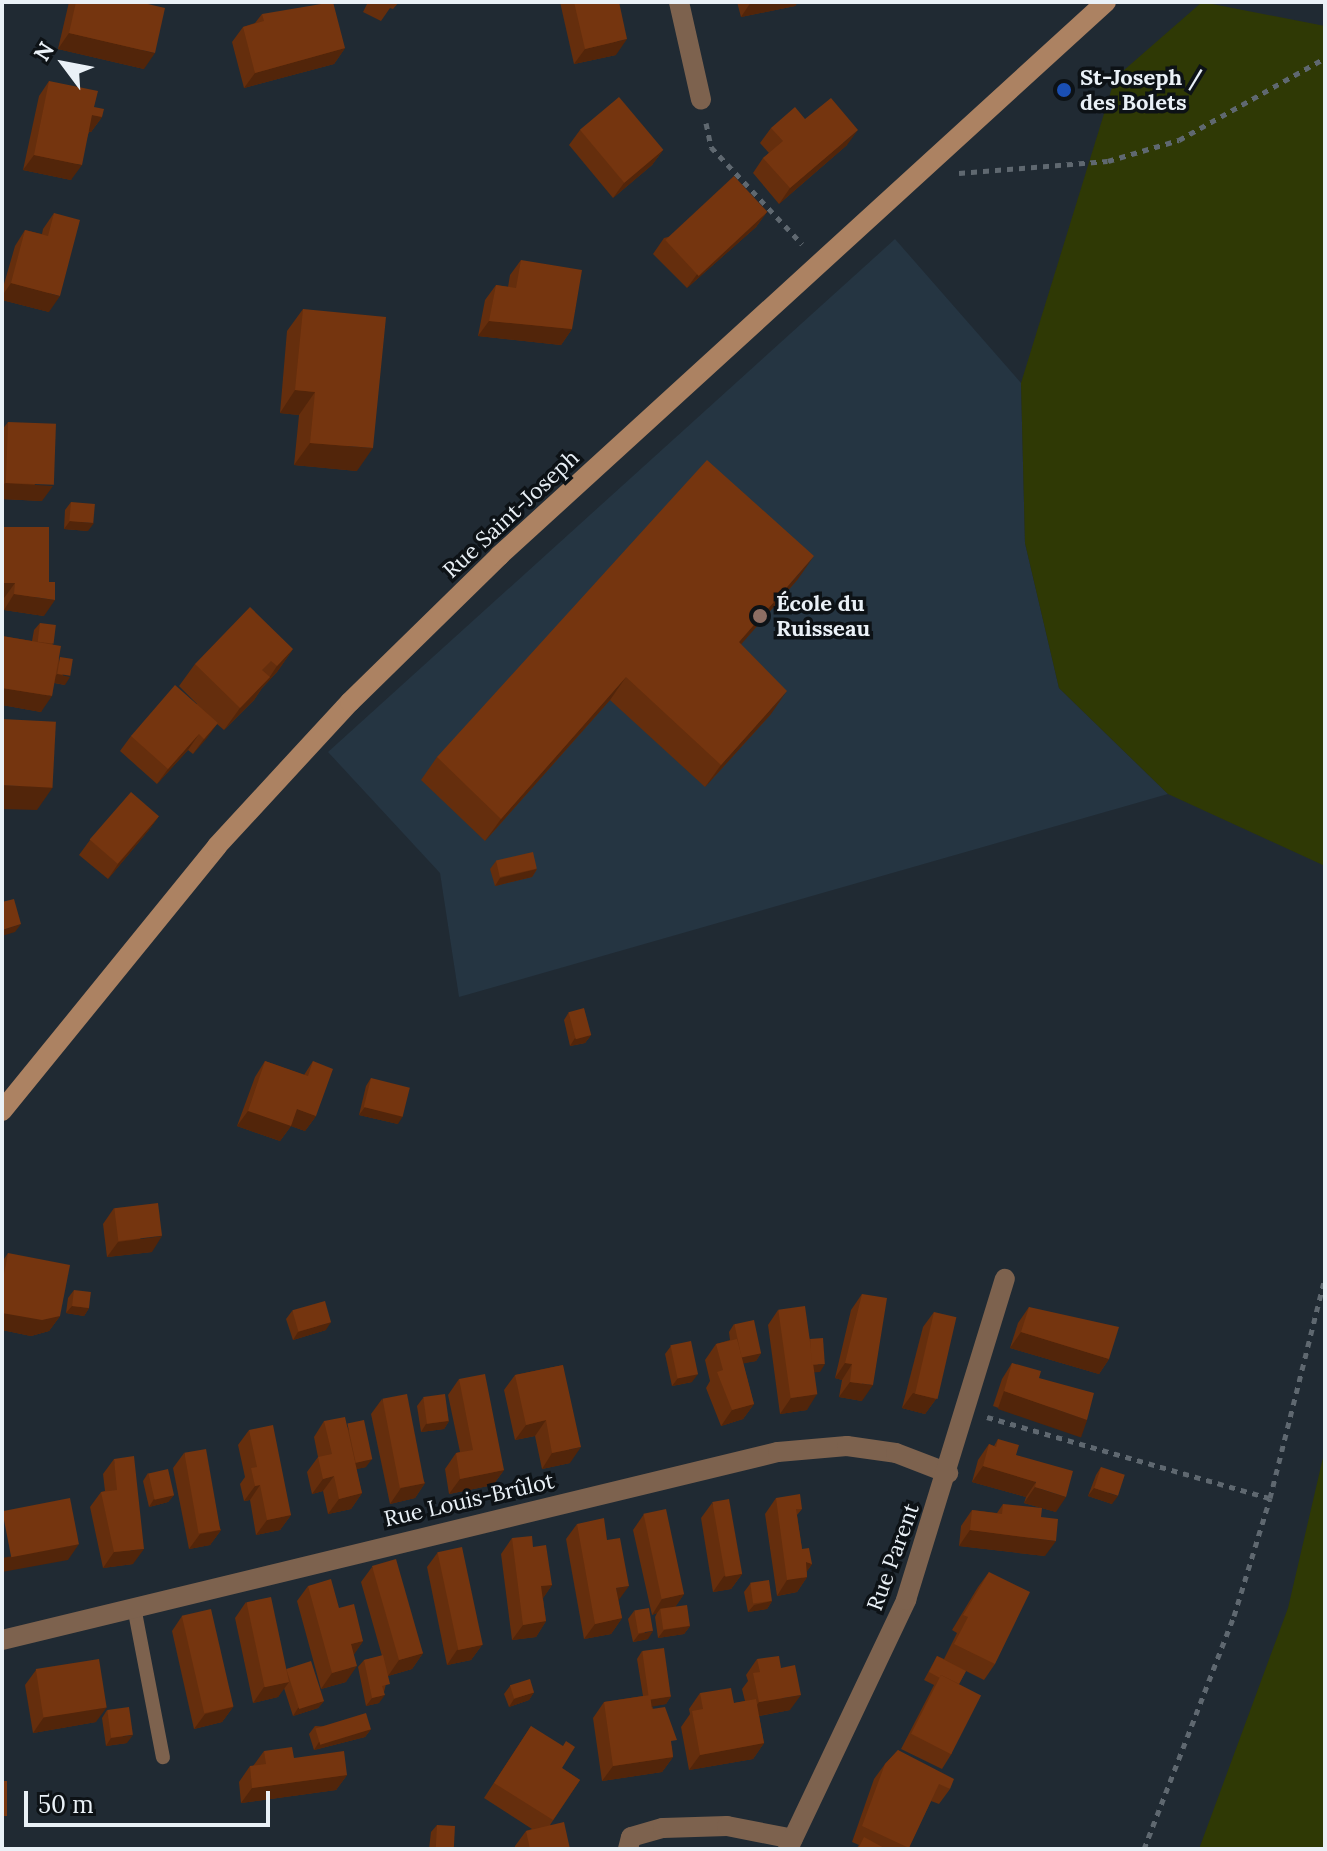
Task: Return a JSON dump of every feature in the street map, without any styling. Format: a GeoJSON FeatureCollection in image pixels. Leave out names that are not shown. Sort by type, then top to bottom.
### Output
{"type":"FeatureCollection","features":[{"type":"Feature","properties":{"kind":"street"},"geometry":{"type":"LineString","coordinates":[[679,2],[701,100]]}},
{"type":"Feature","properties":{"kind":"street","name":"Rue Saint-Joseph"},"geometry":{"type":"LineString","coordinates":[[2,1111],[217,846],[350,702],[499,556],[1105,2]]}},
{"type":"Feature","properties":{"kind":"street","name":"Rue Parent"},"geometry":{"type":"LineString","coordinates":[[628,1849],[631,1837],[663,1828],[727,1826],[790,1844],[906,1600],[948,1473],[1005,1279]]}},
{"type":"Feature","properties":{"kind":"street","name":"Rue Louis-Brûlot"},"geometry":{"type":"LineString","coordinates":[[2,1640],[778,1452],[847,1446],[896,1453],[948,1473]]}},
{"type":"Feature","properties":{"kind":"lane"},"geometry":{"type":"LineString","coordinates":[[134,1607],[163,1757]]}},
{"type":"Feature","properties":{"kind":"path"},"geometry":{"type":"LineString","coordinates":[[918,174],[1040,170],[1108,161],[1179,140],[1325,58]]}},
{"type":"Feature","properties":{"kind":"path"},"geometry":{"type":"LineString","coordinates":[[701,100],[711,147],[819,262]]}},
{"type":"Feature","properties":{"kind":"path"},"geometry":{"type":"LineString","coordinates":[[1144,1849],[1187,1750],[1270,1498],[1325,1278]]}},
{"type":"Feature","properties":{"kind":"path"},"geometry":{"type":"LineString","coordinates":[[966,1411],[1270,1498]]}},
{"type":"Feature","properties":{"kind":"shaded area","name":"École du Ruisseau"},"geometry":{"type":"Polygon","coordinates":[[[895,239],[1021,383],[1025,543],[1059,688],[1168,794],[459,997],[440,873],[328,752],[895,239]]]}},
{"type":"Feature","properties":{"kind":"green space"},"geometry":{"type":"Polygon","coordinates":[[[1202,2],[1325,26],[1325,866],[1168,794],[1059,688],[1025,543],[1021,383],[1115,78],[1202,2]]]}},
{"type":"Feature","properties":{"kind":"green space"},"geometry":{"type":"Polygon","coordinates":[[[1325,1449],[1325,1849],[1199,1849],[1288,1608],[1325,1449]]]}},
{"type":"Feature","properties":{"kind":"building"},"geometry":{"type":"Polygon","coordinates":[[[76,2],[139,2],[165,8],[155,53],[69,33],[76,2]]]}},
{"type":"Feature","properties":{"kind":"building"},"geometry":{"type":"Polygon","coordinates":[[[333,2],[345,48],[255,73],[243,27],[264,21],[262,14],[333,2]]]}},
{"type":"Feature","properties":{"kind":"building"},"geometry":{"type":"Polygon","coordinates":[[[574,2],[619,2],[627,39],[585,49],[574,2]]]}},
{"type":"Feature","properties":{"kind":"building"},"geometry":{"type":"Polygon","coordinates":[[[49,81],[98,91],[94,107],[104,109],[102,117],[92,115],[82,165],[34,155],[49,81]]]}},
{"type":"Feature","properties":{"kind":"building"},"geometry":{"type":"Polygon","coordinates":[[[619,97],[663,150],[624,183],[580,130],[619,97]]]}},
{"type":"Feature","properties":{"kind":"building"},"geometry":{"type":"Polygon","coordinates":[[[831,98],[858,130],[790,188],[763,158],[783,141],[771,128],[795,107],[805,119],[831,98]]]}},
{"type":"Feature","properties":{"kind":"building"},"geometry":{"type":"Polygon","coordinates":[[[734,176],[767,212],[699,276],[665,240],[734,176]]]}},
{"type":"Feature","properties":{"kind":"building"},"geometry":{"type":"Polygon","coordinates":[[[54,213],[80,220],[60,296],[11,283],[25,230],[48,236],[54,213]]]}},
{"type":"Feature","properties":{"kind":"building"},"geometry":{"type":"Polygon","coordinates":[[[521,260],[582,270],[572,329],[489,321],[496,285],[516,288],[521,260]]]}},
{"type":"Feature","properties":{"kind":"building"},"geometry":{"type":"Polygon","coordinates":[[[303,309],[386,317],[373,448],[310,443],[315,392],[295,390],[303,309]]]}},
{"type":"Feature","properties":{"kind":"building"},"geometry":{"type":"Polygon","coordinates":[[[8,422],[56,424],[54,485],[6,483],[8,422]]]}},
{"type":"Feature","properties":{"kind":"building","name":"École du Ruisseau"},"geometry":{"type":"Polygon","coordinates":[[[707,460],[814,556],[739,642],[787,691],[721,765],[626,677],[501,819],[437,757],[707,460]]]}},
{"type":"Feature","properties":{"kind":"building"},"geometry":{"type":"Polygon","coordinates":[[[71,502],[95,504],[93,523],[69,521],[71,502]]]}},
{"type":"Feature","properties":{"kind":"building"},"geometry":{"type":"Polygon","coordinates":[[[2,527],[49,527],[49,582],[55,582],[55,600],[14,594],[15,583],[2,583],[2,527]]]}},
{"type":"Feature","properties":{"kind":"building"},"geometry":{"type":"Polygon","coordinates":[[[250,607],[293,649],[277,666],[271,661],[262,670],[270,677],[240,708],[195,664],[250,607]]]}},
{"type":"Feature","properties":{"kind":"building"},"geometry":{"type":"Polygon","coordinates":[[[40,623],[56,625],[54,644],[38,642],[40,623]]]}},
{"type":"Feature","properties":{"kind":"building"},"geometry":{"type":"Polygon","coordinates":[[[2,636],[61,646],[52,696],[2,688],[2,636]]]}},
{"type":"Feature","properties":{"kind":"building"},"geometry":{"type":"Polygon","coordinates":[[[60,657],[73,659],[70,676],[57,674],[60,657]]]}},
{"type":"Feature","properties":{"kind":"building"},"geometry":{"type":"Polygon","coordinates":[[[175,685],[218,723],[204,739],[199,734],[168,769],[131,736],[175,685]]]}},
{"type":"Feature","properties":{"kind":"building"},"geometry":{"type":"Polygon","coordinates":[[[2,719],[56,722],[52,788],[2,785],[2,719]]]}},
{"type":"Feature","properties":{"kind":"building"},"geometry":{"type":"Polygon","coordinates":[[[131,792],[159,816],[118,864],[90,840],[131,792]]]}},
{"type":"Feature","properties":{"kind":"building"},"geometry":{"type":"Polygon","coordinates":[[[533,852],[537,869],[500,877],[496,861],[533,852]]]}},
{"type":"Feature","properties":{"kind":"building"},"geometry":{"type":"Polygon","coordinates":[[[14,899],[21,924],[2,930],[2,902],[14,899]]]}},
{"type":"Feature","properties":{"kind":"building"},"geometry":{"type":"Polygon","coordinates":[[[584,1008],[591,1035],[576,1039],[569,1012],[584,1008]]]}},
{"type":"Feature","properties":{"kind":"building"},"geometry":{"type":"Polygon","coordinates":[[[265,1061],[308,1076],[313,1061],[333,1069],[316,1116],[297,1109],[291,1126],[248,1111],[265,1061]]]}},
{"type":"Feature","properties":{"kind":"building"},"geometry":{"type":"Polygon","coordinates":[[[371,1078],[410,1088],[403,1117],[364,1107],[371,1078]]]}},
{"type":"Feature","properties":{"kind":"building"},"geometry":{"type":"Polygon","coordinates":[[[158,1203],[162,1236],[118,1241],[114,1208],[158,1203]]]}},
{"type":"Feature","properties":{"kind":"building"},"geometry":{"type":"Polygon","coordinates":[[[8,1253],[70,1265],[60,1316],[42,1320],[2,1313],[2,1284],[8,1253]]]}},
{"type":"Feature","properties":{"kind":"building"},"geometry":{"type":"Polygon","coordinates":[[[74,1290],[91,1292],[89,1308],[72,1306],[74,1290]]]}},
{"type":"Feature","properties":{"kind":"building"},"geometry":{"type":"Polygon","coordinates":[[[862,1294],[887,1298],[873,1385],[850,1382],[852,1364],[845,1363],[862,1294]]]}},
{"type":"Feature","properties":{"kind":"building"},"geometry":{"type":"Polygon","coordinates":[[[325,1301],[331,1322],[298,1332],[292,1310],[325,1301]]]}},
{"type":"Feature","properties":{"kind":"building"},"geometry":{"type":"Polygon","coordinates":[[[805,1306],[817,1394],[791,1398],[778,1310],[805,1306]]]}},
{"type":"Feature","properties":{"kind":"building"},"geometry":{"type":"Polygon","coordinates":[[[1029,1307],[1119,1327],[1109,1359],[1021,1332],[1029,1307]]]}},
{"type":"Feature","properties":{"kind":"building"},"geometry":{"type":"Polygon","coordinates":[[[934,1312],[956,1317],[938,1399],[915,1394],[934,1312]]]}},
{"type":"Feature","properties":{"kind":"building"},"geometry":{"type":"Polygon","coordinates":[[[754,1320],[761,1353],[742,1357],[734,1324],[754,1320]]]}},
{"type":"Feature","properties":{"kind":"building"},"geometry":{"type":"Polygon","coordinates":[[[823,1338],[825,1364],[812,1365],[810,1339],[823,1338]]]}},
{"type":"Feature","properties":{"kind":"building"},"geometry":{"type":"Polygon","coordinates":[[[737,1339],[754,1404],[732,1410],[717,1372],[723,1370],[716,1344],[737,1339]]]}},
{"type":"Feature","properties":{"kind":"building"},"geometry":{"type":"Polygon","coordinates":[[[691,1341],[698,1374],[678,1379],[670,1345],[691,1341]]]}},
{"type":"Feature","properties":{"kind":"building"},"geometry":{"type":"Polygon","coordinates":[[[1012,1363],[1041,1371],[1039,1378],[1094,1393],[1087,1420],[1004,1391],[1012,1363]]]}},
{"type":"Feature","properties":{"kind":"building"},"geometry":{"type":"Polygon","coordinates":[[[563,1365],[581,1447],[552,1453],[546,1420],[526,1425],[515,1375],[563,1365]]]}},
{"type":"Feature","properties":{"kind":"building"},"geometry":{"type":"Polygon","coordinates":[[[485,1374],[504,1470],[460,1479],[456,1453],[473,1450],[459,1379],[485,1374]]]}},
{"type":"Feature","properties":{"kind":"building"},"geometry":{"type":"Polygon","coordinates":[[[407,1394],[424,1483],[400,1488],[382,1399],[407,1394]]]}},
{"type":"Feature","properties":{"kind":"building"},"geometry":{"type":"Polygon","coordinates":[[[445,1394],[449,1421],[427,1424],[423,1397],[445,1394]]]}},
{"type":"Feature","properties":{"kind":"building"},"geometry":{"type":"Polygon","coordinates":[[[345,1417],[362,1493],[339,1499],[334,1476],[323,1479],[318,1457],[332,1454],[324,1421],[345,1417]]]}},
{"type":"Feature","properties":{"kind":"building"},"geometry":{"type":"Polygon","coordinates":[[[364,1420],[372,1459],[356,1463],[347,1424],[364,1420]]]}},
{"type":"Feature","properties":{"kind":"building"},"geometry":{"type":"Polygon","coordinates":[[[273,1425],[291,1515],[267,1520],[260,1485],[255,1486],[251,1468],[257,1467],[249,1430],[273,1425]]]}},
{"type":"Feature","properties":{"kind":"building"},"geometry":{"type":"Polygon","coordinates":[[[998,1439],[1019,1445],[1016,1455],[1073,1471],[1066,1497],[1035,1487],[1036,1482],[983,1466],[989,1444],[996,1447],[998,1439]]]}},
{"type":"Feature","properties":{"kind":"building"},"geometry":{"type":"Polygon","coordinates":[[[206,1449],[220,1530],[199,1534],[184,1453],[206,1449]]]}},
{"type":"Feature","properties":{"kind":"building"},"geometry":{"type":"Polygon","coordinates":[[[134,1456],[144,1549],[114,1552],[101,1492],[117,1490],[114,1459],[134,1456]]]}},
{"type":"Feature","properties":{"kind":"building"},"geometry":{"type":"Polygon","coordinates":[[[1101,1467],[1125,1475],[1118,1496],[1094,1488],[1101,1467]]]}},
{"type":"Feature","properties":{"kind":"building"},"geometry":{"type":"Polygon","coordinates":[[[168,1469],[174,1495],[155,1500],[149,1473],[168,1469]]]}},
{"type":"Feature","properties":{"kind":"building"},"geometry":{"type":"Polygon","coordinates":[[[800,1494],[802,1509],[796,1509],[802,1549],[809,1548],[812,1564],[806,1562],[807,1577],[787,1580],[776,1498],[800,1494]]]}},
{"type":"Feature","properties":{"kind":"building"},"geometry":{"type":"Polygon","coordinates":[[[70,1498],[79,1544],[11,1557],[2,1511],[70,1498]]]}},
{"type":"Feature","properties":{"kind":"building"},"geometry":{"type":"Polygon","coordinates":[[[729,1499],[742,1574],[725,1577],[712,1502],[729,1499]]]}},
{"type":"Feature","properties":{"kind":"building"},"geometry":{"type":"Polygon","coordinates":[[[1003,1504],[1042,1508],[1041,1517],[1058,1519],[1056,1541],[970,1530],[972,1510],[1002,1514],[1003,1504]]]}},
{"type":"Feature","properties":{"kind":"building"},"geometry":{"type":"Polygon","coordinates":[[[666,1509],[684,1594],[662,1599],[644,1514],[666,1509]]]}},
{"type":"Feature","properties":{"kind":"building"},"geometry":{"type":"Polygon","coordinates":[[[604,1518],[607,1540],[620,1538],[629,1586],[616,1588],[622,1618],[595,1624],[577,1524],[604,1518]]]}},
{"type":"Feature","properties":{"kind":"building"},"geometry":{"type":"Polygon","coordinates":[[[532,1536],[533,1547],[546,1545],[552,1585],[541,1586],[546,1621],[523,1625],[512,1538],[532,1536]]]}},
{"type":"Feature","properties":{"kind":"building"},"geometry":{"type":"Polygon","coordinates":[[[462,1547],[483,1645],[458,1650],[438,1552],[462,1547]]]}},
{"type":"Feature","properties":{"kind":"building"},"geometry":{"type":"Polygon","coordinates":[[[396,1559],[423,1653],[399,1660],[372,1566],[396,1559]]]}},
{"type":"Feature","properties":{"kind":"building"},"geometry":{"type":"Polygon","coordinates":[[[989,1572],[1030,1592],[995,1664],[954,1644],[968,1617],[963,1615],[989,1572]]]}},
{"type":"Feature","properties":{"kind":"building"},"geometry":{"type":"Polygon","coordinates":[[[331,1579],[339,1608],[354,1604],[363,1641],[351,1644],[357,1666],[332,1673],[308,1586],[331,1579]]]}},
{"type":"Feature","properties":{"kind":"building"},"geometry":{"type":"Polygon","coordinates":[[[769,1580],[772,1601],[753,1603],[750,1583],[769,1580]]]}},
{"type":"Feature","properties":{"kind":"building"},"geometry":{"type":"Polygon","coordinates":[[[271,1597],[289,1682],[265,1687],[247,1602],[271,1597]]]}},
{"type":"Feature","properties":{"kind":"building"},"geometry":{"type":"Polygon","coordinates":[[[687,1605],[690,1626],[663,1630],[660,1609],[687,1605]]]}},
{"type":"Feature","properties":{"kind":"building"},"geometry":{"type":"Polygon","coordinates":[[[649,1608],[653,1631],[638,1633],[634,1611],[649,1608]]]}},
{"type":"Feature","properties":{"kind":"building"},"geometry":{"type":"Polygon","coordinates":[[[211,1609],[233,1706],[204,1713],[182,1616],[211,1609]]]}},
{"type":"Feature","properties":{"kind":"building"},"geometry":{"type":"Polygon","coordinates":[[[664,1648],[671,1697],[649,1700],[642,1651],[664,1648]]]}},
{"type":"Feature","properties":{"kind":"building"},"geometry":{"type":"Polygon","coordinates":[[[383,1655],[390,1684],[382,1686],[385,1695],[372,1698],[364,1660],[383,1655]]]}},
{"type":"Feature","properties":{"kind":"building"},"geometry":{"type":"Polygon","coordinates":[[[779,1656],[781,1668],[795,1665],[801,1695],[759,1702],[753,1673],[760,1672],[757,1659],[779,1656]]]}},
{"type":"Feature","properties":{"kind":"building"},"geometry":{"type":"Polygon","coordinates":[[[937,1656],[966,1671],[959,1684],[929,1672],[937,1656]]]}},
{"type":"Feature","properties":{"kind":"building"},"geometry":{"type":"Polygon","coordinates":[[[99,1659],[107,1707],[43,1717],[36,1669],[99,1659]]]}},
{"type":"Feature","properties":{"kind":"building"},"geometry":{"type":"Polygon","coordinates":[[[311,1661],[324,1701],[299,1709],[286,1669],[311,1661]]]}},
{"type":"Feature","properties":{"kind":"building"},"geometry":{"type":"Polygon","coordinates":[[[941,1675],[981,1695],[951,1754],[911,1734],[941,1675]]]}},
{"type":"Feature","properties":{"kind":"building"},"geometry":{"type":"Polygon","coordinates":[[[530,1679],[534,1692],[514,1699],[510,1685],[530,1679]]]}},
{"type":"Feature","properties":{"kind":"building"},"geometry":{"type":"Polygon","coordinates":[[[731,1688],[734,1703],[756,1699],[764,1743],[700,1755],[692,1711],[703,1709],[700,1693],[731,1688]]]}},
{"type":"Feature","properties":{"kind":"building"},"geometry":{"type":"Polygon","coordinates":[[[650,1695],[652,1709],[665,1707],[677,1740],[671,1741],[673,1757],[613,1766],[604,1702],[650,1695]]]}},
{"type":"Feature","properties":{"kind":"building"},"geometry":{"type":"Polygon","coordinates":[[[129,1707],[133,1735],[111,1738],[107,1710],[129,1707]]]}},
{"type":"Feature","properties":{"kind":"building"},"geometry":{"type":"Polygon","coordinates":[[[366,1713],[371,1729],[320,1745],[315,1728],[366,1713]]]}},
{"type":"Feature","properties":{"kind":"building"},"geometry":{"type":"Polygon","coordinates":[[[531,1726],[563,1746],[566,1741],[575,1747],[562,1768],[580,1780],[553,1820],[494,1783],[531,1726]]]}},
{"type":"Feature","properties":{"kind":"building"},"geometry":{"type":"Polygon","coordinates":[[[292,1747],[294,1758],[344,1751],[347,1775],[252,1788],[250,1766],[266,1764],[264,1751],[292,1747]]]}},
{"type":"Feature","properties":{"kind":"building"},"geometry":{"type":"Polygon","coordinates":[[[898,1750],[954,1779],[950,1789],[939,1784],[909,1848],[862,1826],[885,1764],[898,1750]]]}},
{"type":"Feature","properties":{"kind":"building"},"geometry":{"type":"Polygon","coordinates":[[[2,1781],[7,1781],[7,1816],[2,1816],[2,1781]]]}},
{"type":"Feature","properties":{"kind":"building"},"geometry":{"type":"Polygon","coordinates":[[[564,1822],[570,1849],[530,1849],[526,1831],[564,1822]]]}},
{"type":"Feature","properties":{"kind":"building"},"geometry":{"type":"Polygon","coordinates":[[[437,1825],[455,1826],[454,1848],[436,1847],[437,1825]]]}},
{"type":"Feature","properties":{"kind":"building"},"geometry":{"type":"Polygon","coordinates":[[[864,1837],[886,1849],[858,1849],[864,1837]]]}},
{"type":"Feature","properties":{"kind":"place","name":"St-Joseph / des Bolets"},"geometry":{"type":"Point","coordinates":[1064,90]}},
{"type":"Feature","properties":{"kind":"place","name":"École du Ruisseau"},"geometry":{"type":"Point","coordinates":[760,616]}}]}
